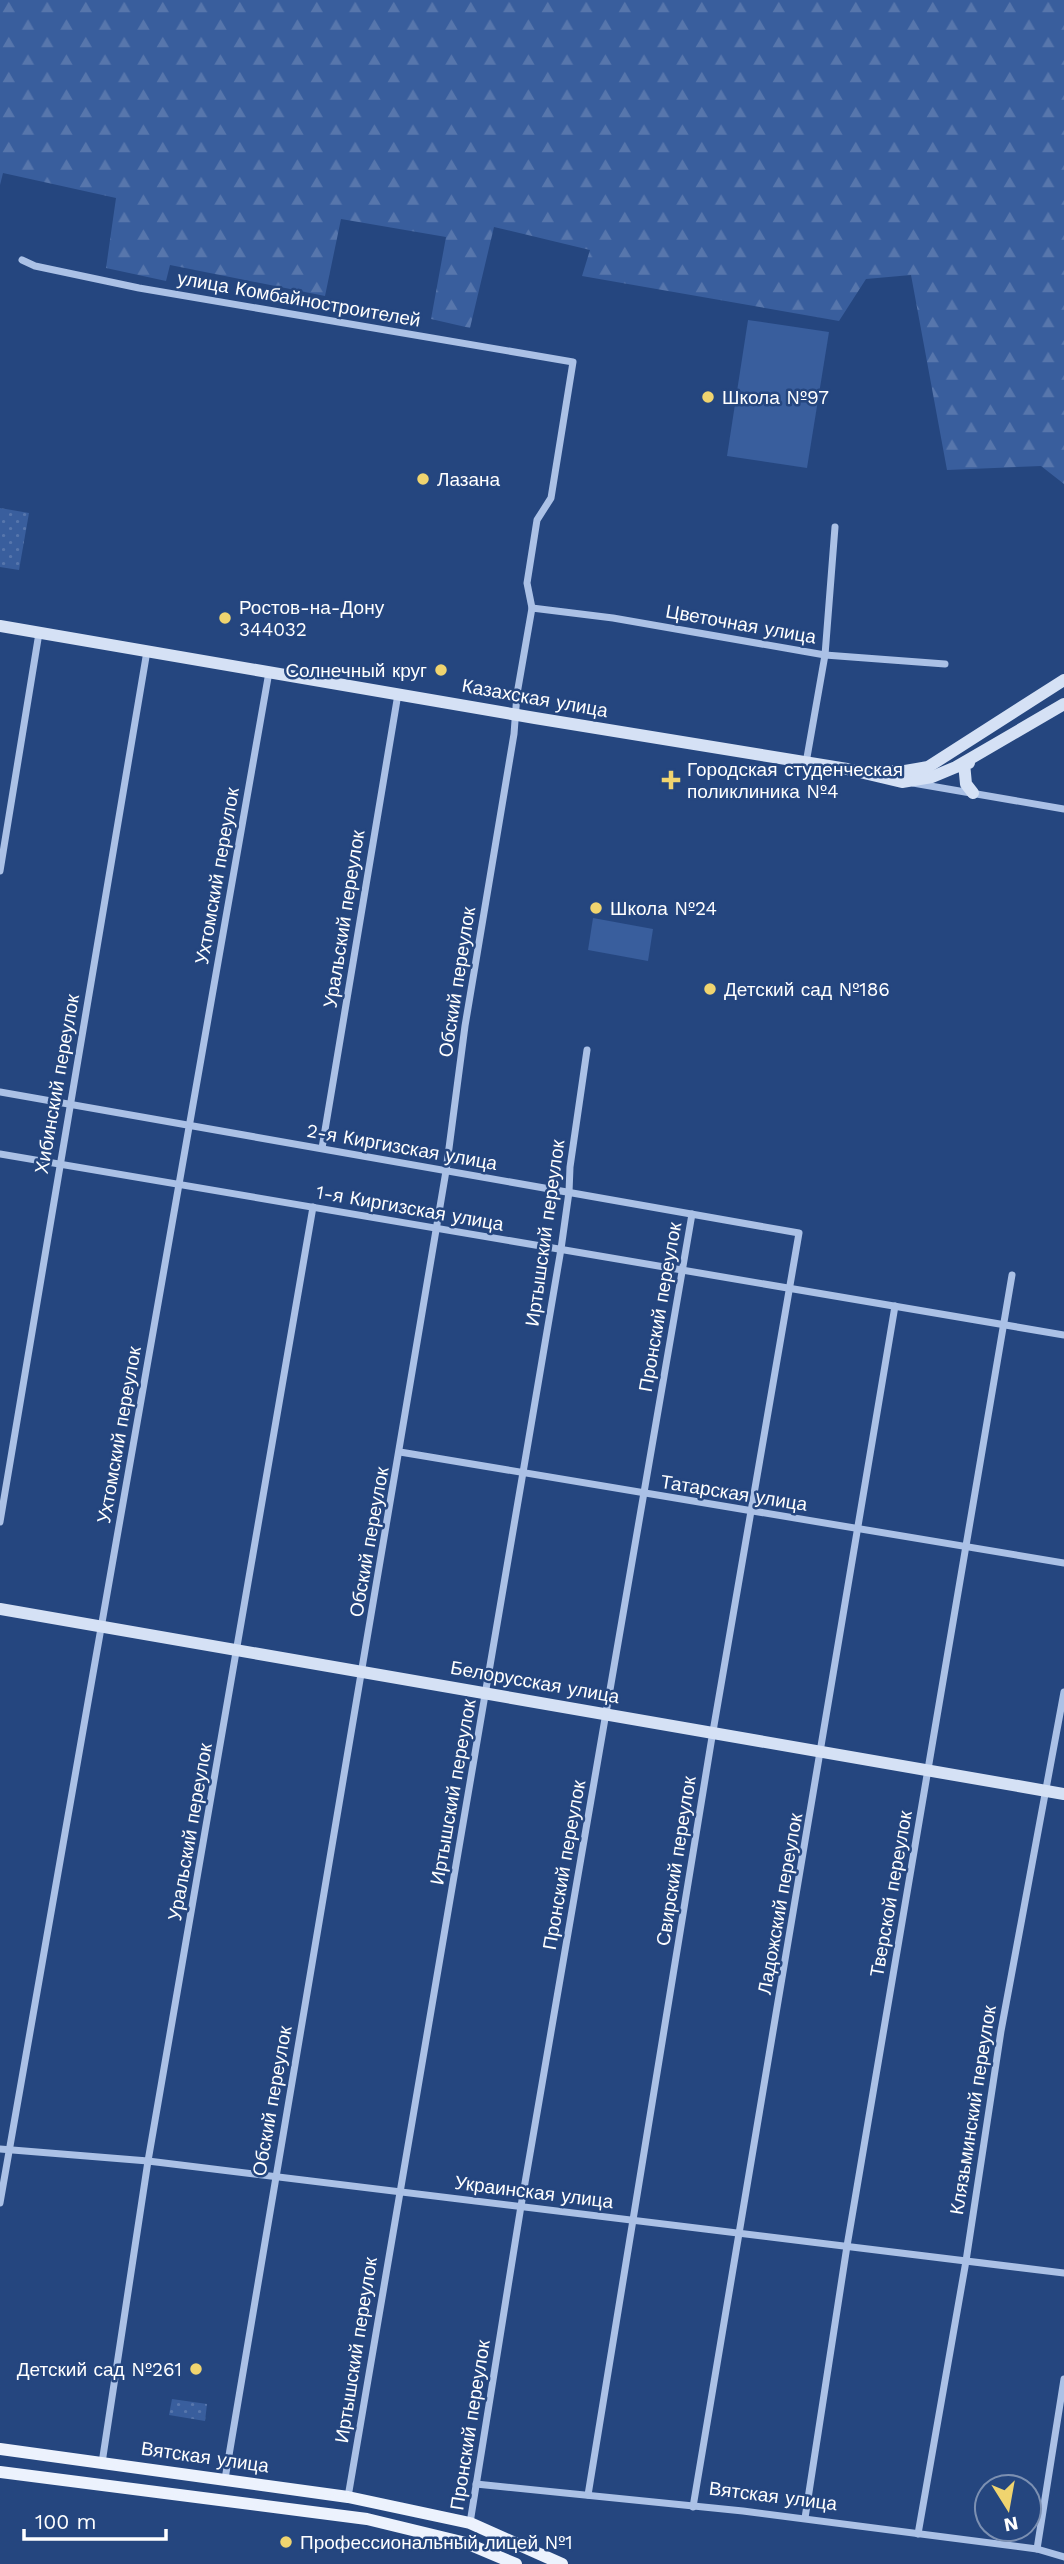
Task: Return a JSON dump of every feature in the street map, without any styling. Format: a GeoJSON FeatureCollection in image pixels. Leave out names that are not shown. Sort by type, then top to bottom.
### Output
{"type":"FeatureCollection","features":[{"type":"Feature","properties":{"kind":"main road","name":"Казахская улица"},"geometry":{"type":"LineString","coordinates":[[0,626],[847,769],[902,782]]}},
{"type":"Feature","properties":{"kind":"main road"},"geometry":{"type":"LineString","coordinates":[[847,769],[905,771],[928,766],[1064,680]]}},
{"type":"Feature","properties":{"kind":"main road"},"geometry":{"type":"LineString","coordinates":[[902,782],[932,777],[969,760],[1064,704]]}},
{"type":"Feature","properties":{"kind":"main road"},"geometry":{"type":"LineString","coordinates":[[969,760],[966,784],[973,793]]}},
{"type":"Feature","properties":{"kind":"main road","name":"Белорусская улица"},"geometry":{"type":"LineString","coordinates":[[0,1609],[1064,1794]]}},
{"type":"Feature","properties":{"kind":"main road","name":"Вятская улица"},"geometry":{"type":"LineString","coordinates":[[0,2449],[348,2497],[470,2523],[562,2564]]}},
{"type":"Feature","properties":{"kind":"main road"},"geometry":{"type":"LineString","coordinates":[[0,2472],[367,2519],[466,2543],[516,2564]]}},
{"type":"Feature","properties":{"kind":"main road"},"geometry":{"type":"LineString","coordinates":[[466,2543],[470,2523]]}},
{"type":"Feature","properties":{"kind":"street","name":"улица Комбайностроителей"},"geometry":{"type":"LineString","coordinates":[[22,260],[35,266],[139,288],[573,362]]}},
{"type":"Feature","properties":{"kind":"street","name":"Обский переулок"},"geometry":{"type":"LineString","coordinates":[[225,2479],[446,1171],[465,1026],[532,608],[527,583],[537,520],[551,498],[573,362]]}},
{"type":"Feature","properties":{"kind":"street"},"geometry":{"type":"LineString","coordinates":[[806,763],[825,654],[835,527]]}},
{"type":"Feature","properties":{"kind":"street","name":"Цветочная улица"},"geometry":{"type":"LineString","coordinates":[[532,608],[613,618],[825,654],[946,664]]}},
{"type":"Feature","properties":{"kind":"street"},"geometry":{"type":"LineString","coordinates":[[0,871],[39,633]]}},
{"type":"Feature","properties":{"kind":"street","name":"Хибинский переулок"},"geometry":{"type":"LineString","coordinates":[[0,1522],[147,651]]}},
{"type":"Feature","properties":{"kind":"street","name":"Ухтомский переулок"},"geometry":{"type":"LineString","coordinates":[[0,2203],[268,672]]}},
{"type":"Feature","properties":{"kind":"street","name":"Уральский переулок"},"geometry":{"type":"LineString","coordinates":[[322,1149],[398,694]]}},
{"type":"Feature","properties":{"kind":"street","name":"Казахская улица"},"geometry":{"type":"LineString","coordinates":[[902,782],[1064,809]]}},
{"type":"Feature","properties":{"kind":"street","name":"Иртышский переулок"},"geometry":{"type":"LineString","coordinates":[[348,2497],[398,2191],[561,1249],[587,1049]]}},
{"type":"Feature","properties":{"kind":"street","name":"2-я Киргизская улица"},"geometry":{"type":"LineString","coordinates":[[0,1092],[799,1233]]}},
{"type":"Feature","properties":{"kind":"street","name":"1-я Киргизская улица"},"geometry":{"type":"LineString","coordinates":[[0,1154],[1064,1335]]}},
{"type":"Feature","properties":{"kind":"street","name":"Уральский переулок"},"geometry":{"type":"LineString","coordinates":[[102,2463],[148,2161],[313,1207]]}},
{"type":"Feature","properties":{"kind":"street","name":"Пронский переулок"},"geometry":{"type":"LineString","coordinates":[[470,2523],[521,2206],[692,1214]]}},
{"type":"Feature","properties":{"kind":"street","name":"Свирский переулок"},"geometry":{"type":"LineString","coordinates":[[588,2495],[713,1733],[799,1233]]}},
{"type":"Feature","properties":{"kind":"street","name":"Тверской переулок"},"geometry":{"type":"LineString","coordinates":[[805,2518],[847,2246],[1012,1275]]}},
{"type":"Feature","properties":{"kind":"street","name":"Ладожский переулок"},"geometry":{"type":"LineString","coordinates":[[693,2507],[895,1306]]}},
{"type":"Feature","properties":{"kind":"street","name":"Татарская улица"},"geometry":{"type":"LineString","coordinates":[[400,1452],[1064,1563]]}},
{"type":"Feature","properties":{"kind":"street","name":"Клязьминский переулок"},"geometry":{"type":"LineString","coordinates":[[918,2534],[1001,2031],[1064,1692]]}},
{"type":"Feature","properties":{"kind":"street","name":"Украинская улица"},"geometry":{"type":"LineString","coordinates":[[0,2149],[148,2161],[1064,2273]]}},
{"type":"Feature","properties":{"kind":"street"},"geometry":{"type":"LineString","coordinates":[[1037,2549],[1064,2379]]}},
{"type":"Feature","properties":{"kind":"street","name":"Вятская улица"},"geometry":{"type":"LineString","coordinates":[[476,2484],[805,2518],[1037,2549],[1064,2557]]}},
{"type":"Feature","properties":{"kind":"green space"},"geometry":{"type":"Polygon","coordinates":[[[0,0],[1064,0],[1064,484],[1041,466],[947,470],[911,275],[866,279],[839,321],[582,276],[590,250],[494,227],[470,328],[431,319],[446,237],[341,219],[325,296],[170,265],[166,281],[106,268],[116,198],[3,173],[0,185],[0,0]]]}},
{"type":"Feature","properties":{"kind":"green space"},"geometry":{"type":"Polygon","coordinates":[[[748,320],[829,332],[807,468],[727,456],[748,320]]]}},
{"type":"Feature","properties":{"kind":"green space"},"geometry":{"type":"Polygon","coordinates":[[[0,508],[29,513],[19,570],[0,567],[0,508]]]}},
{"type":"Feature","properties":{"kind":"green space"},"geometry":{"type":"Polygon","coordinates":[[[593,918],[653,929],[648,961],[588,950],[593,918]]]}},
{"type":"Feature","properties":{"kind":"green space"},"geometry":{"type":"Polygon","coordinates":[[[172,2399],[207,2404],[205,2421],[169,2415],[172,2399]]]}},
{"type":"Feature","properties":{"kind":"place","name":"Школа №97"},"geometry":{"type":"Point","coordinates":[708,397]}},
{"type":"Feature","properties":{"kind":"place","name":"Лазана"},"geometry":{"type":"Point","coordinates":[423,479]}},
{"type":"Feature","properties":{"kind":"place","name":"Ростов-на-Дону 344032"},"geometry":{"type":"Point","coordinates":[225,618]}},
{"type":"Feature","properties":{"kind":"place","name":"Солнечный круг"},"geometry":{"type":"Point","coordinates":[441,670]}},
{"type":"Feature","properties":{"kind":"place","name":"Городская студенческая поликлиника №4"},"geometry":{"type":"Point","coordinates":[671,780]}},
{"type":"Feature","properties":{"kind":"place","name":"Школа №24"},"geometry":{"type":"Point","coordinates":[596,908]}},
{"type":"Feature","properties":{"kind":"place","name":"Детский сад №186"},"geometry":{"type":"Point","coordinates":[710,989]}},
{"type":"Feature","properties":{"kind":"place","name":"Детский сад №261"},"geometry":{"type":"Point","coordinates":[196,2369]}},
{"type":"Feature","properties":{"kind":"place","name":"Профессиональный лицей №1"},"geometry":{"type":"Point","coordinates":[286,2542]}}]}
